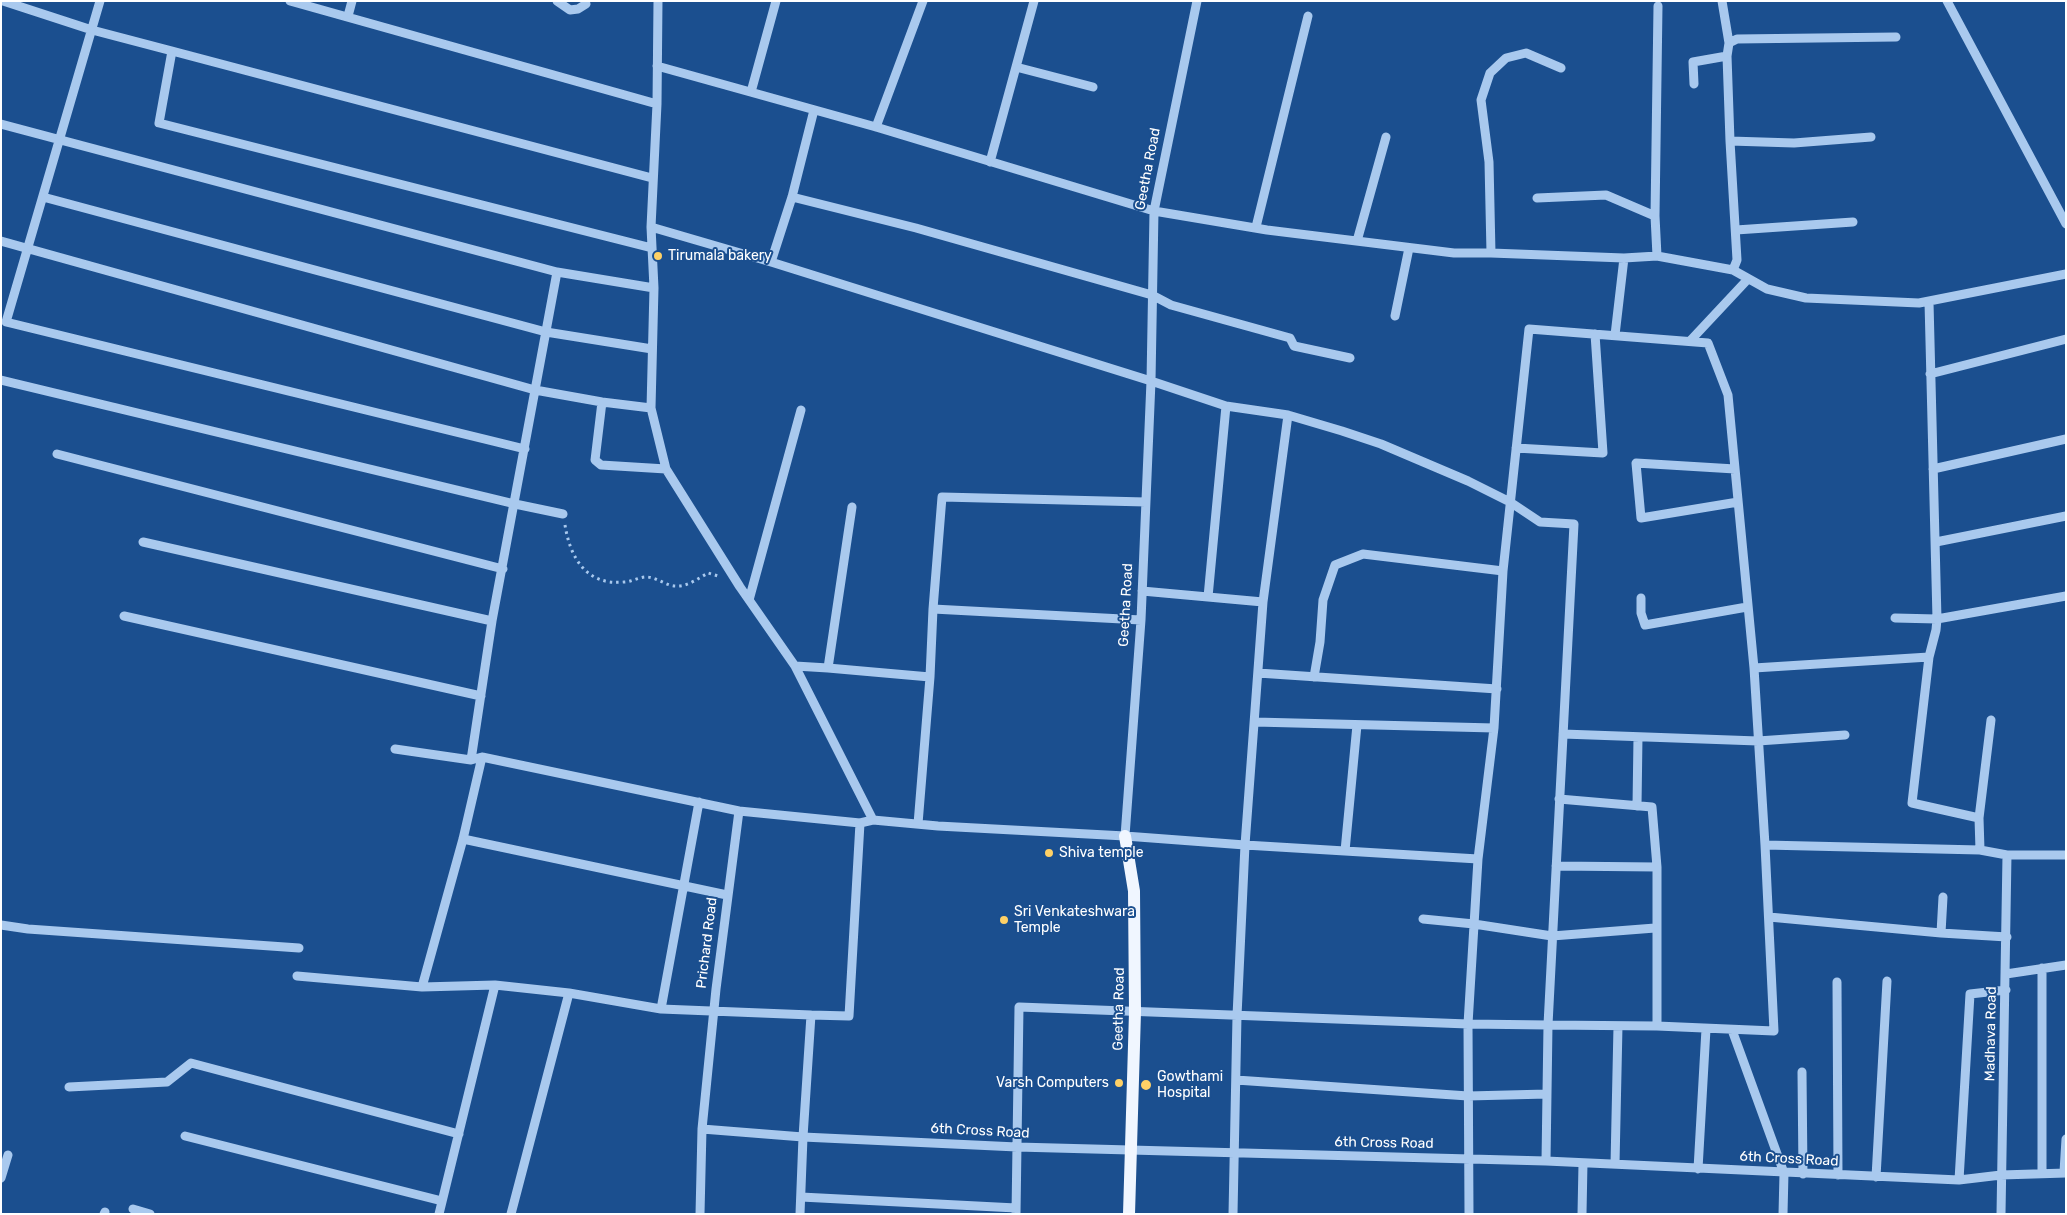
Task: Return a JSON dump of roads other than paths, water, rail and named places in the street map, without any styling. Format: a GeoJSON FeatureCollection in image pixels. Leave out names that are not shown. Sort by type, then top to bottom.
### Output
{"type":"FeatureCollection","features":[{"type":"Feature","properties":{"kind":"main road","name":"Geetha Road"},"geometry":{"type":"LineString","coordinates":[[1124,836],[1134,891],[1135,1012],[1129,1214]]}},
{"type":"Feature","properties":{"kind":"street"},"geometry":{"type":"LineString","coordinates":[[3,1],[92,30],[652,178]]}},
{"type":"Feature","properties":{"kind":"street"},"geometry":{"type":"LineString","coordinates":[[100,1],[43,197],[26,248],[6,322],[525,448]]}},
{"type":"Feature","properties":{"kind":"street"},"geometry":{"type":"LineString","coordinates":[[290,1],[657,104]]}},
{"type":"Feature","properties":{"kind":"street"},"geometry":{"type":"LineString","coordinates":[[348,16],[352,1]]}},
{"type":"Feature","properties":{"kind":"street"},"geometry":{"type":"LineString","coordinates":[[557,1],[570,10],[578,9],[586,4]]}},
{"type":"Feature","properties":{"kind":"street"},"geometry":{"type":"LineString","coordinates":[[658,1],[657,104],[651,227],[654,288],[650,408],[666,469],[749,600],[795,666],[873,820]]}},
{"type":"Feature","properties":{"kind":"street"},"geometry":{"type":"LineString","coordinates":[[751,92],[776,1]]}},
{"type":"Feature","properties":{"kind":"street"},"geometry":{"type":"LineString","coordinates":[[876,128],[923,1]]}},
{"type":"Feature","properties":{"kind":"street"},"geometry":{"type":"LineString","coordinates":[[990,162],[1034,1]]}},
{"type":"Feature","properties":{"kind":"street","name":"Geetha Road"},"geometry":{"type":"LineString","coordinates":[[1124,836],[1141,620],[1151,381],[1154,211],[1197,1]]}},
{"type":"Feature","properties":{"kind":"street"},"geometry":{"type":"LineString","coordinates":[[1722,1],[1729,43],[1727,56],[1730,141],[1737,260],[1733,270]]}},
{"type":"Feature","properties":{"kind":"street"},"geometry":{"type":"LineString","coordinates":[[1947,1],[2066,224]]}},
{"type":"Feature","properties":{"kind":"street"},"geometry":{"type":"LineString","coordinates":[[1657,256],[1655,216],[1658,6]]}},
{"type":"Feature","properties":{"kind":"street"},"geometry":{"type":"LineString","coordinates":[[1256,227],[1308,16]]}},
{"type":"Feature","properties":{"kind":"street"},"geometry":{"type":"LineString","coordinates":[[1729,43],[1737,38],[1896,37]]}},
{"type":"Feature","properties":{"kind":"street"},"geometry":{"type":"LineString","coordinates":[[172,51],[159,123],[652,248]]}},
{"type":"Feature","properties":{"kind":"street"},"geometry":{"type":"LineString","coordinates":[[1491,253],[1489,162],[1481,100],[1490,73],[1506,58],[1526,53],[1561,68]]}},
{"type":"Feature","properties":{"kind":"street"},"geometry":{"type":"LineString","coordinates":[[1694,84],[1694,62],[1727,56]]}},
{"type":"Feature","properties":{"kind":"street"},"geometry":{"type":"LineString","coordinates":[[657,66],[876,128],[1154,211],[1256,227],[1454,253],[1624,258],[1657,256],[1733,270],[1767,289],[1806,298],[1919,303],[2066,274]]}},
{"type":"Feature","properties":{"kind":"street"},"geometry":{"type":"LineString","coordinates":[[1016,67],[1093,87]]}},
{"type":"Feature","properties":{"kind":"street"},"geometry":{"type":"LineString","coordinates":[[770,262],[792,197],[814,110]]}},
{"type":"Feature","properties":{"kind":"street"},"geometry":{"type":"LineString","coordinates":[[1,124],[557,272],[654,288]]}},
{"type":"Feature","properties":{"kind":"street"},"geometry":{"type":"LineString","coordinates":[[1357,241],[1386,137]]}},
{"type":"Feature","properties":{"kind":"street"},"geometry":{"type":"LineString","coordinates":[[1730,141],[1794,143],[1871,137]]}},
{"type":"Feature","properties":{"kind":"street"},"geometry":{"type":"LineString","coordinates":[[1538,198],[1606,195],[1655,216]]}},
{"type":"Feature","properties":{"kind":"street"},"geometry":{"type":"LineString","coordinates":[[43,197],[546,332],[652,349]]}},
{"type":"Feature","properties":{"kind":"street"},"geometry":{"type":"LineString","coordinates":[[792,197],[916,228],[1152,295],[1171,306],[1290,338],[1294,346],[1350,358]]}},
{"type":"Feature","properties":{"kind":"street"},"geometry":{"type":"LineString","coordinates":[[1736,230],[1853,222]]}},
{"type":"Feature","properties":{"kind":"street"},"geometry":{"type":"LineString","coordinates":[[651,227],[770,262],[1226,406],[1288,415],[1381,444],[1468,481],[1510,502],[1540,522],[1574,524],[1548,1025],[1546,1161]]}},
{"type":"Feature","properties":{"kind":"street"},"geometry":{"type":"LineString","coordinates":[[1,241],[535,390],[650,408]]}},
{"type":"Feature","properties":{"kind":"street"},"geometry":{"type":"LineString","coordinates":[[1395,316],[1409,248]]}},
{"type":"Feature","properties":{"kind":"street"},"geometry":{"type":"LineString","coordinates":[[1614,335],[1624,258]]}},
{"type":"Feature","properties":{"kind":"street"},"geometry":{"type":"LineString","coordinates":[[471,760],[492,621],[557,272]]}},
{"type":"Feature","properties":{"kind":"street"},"geometry":{"type":"LineString","coordinates":[[1690,341],[1748,279]]}},
{"type":"Feature","properties":{"kind":"street"},"geometry":{"type":"LineString","coordinates":[[1929,302],[1937,619],[1929,657],[1912,803],[1979,818]]}},
{"type":"Feature","properties":{"kind":"street"},"geometry":{"type":"LineString","coordinates":[[801,1197],[1016,1211],[1019,1007],[1468,1024],[1657,1026],[1774,1031],[1754,668],[1728,395],[1708,343],[1529,329],[1503,571],[1494,728],[1478,859],[1468,1024],[1469,1214]]}},
{"type":"Feature","properties":{"kind":"street"},"geometry":{"type":"LineString","coordinates":[[1516,448],[1603,452],[1595,334]]}},
{"type":"Feature","properties":{"kind":"street"},"geometry":{"type":"LineString","coordinates":[[1930,374],[2066,340]]}},
{"type":"Feature","properties":{"kind":"street"},"geometry":{"type":"LineString","coordinates":[[1,380],[563,514]]}},
{"type":"Feature","properties":{"kind":"street"},"geometry":{"type":"LineString","coordinates":[[602,402],[595,460],[600,465],[666,469]]}},
{"type":"Feature","properties":{"kind":"street"},"geometry":{"type":"LineString","coordinates":[[1208,597],[1226,406]]}},
{"type":"Feature","properties":{"kind":"street"},"geometry":{"type":"LineString","coordinates":[[749,600],[801,410]]}},
{"type":"Feature","properties":{"kind":"street"},"geometry":{"type":"LineString","coordinates":[[1234,1214],[1237,1016],[1245,845],[1263,602],[1288,415]]}},
{"type":"Feature","properties":{"kind":"street"},"geometry":{"type":"LineString","coordinates":[[1933,469],[2066,440]]}},
{"type":"Feature","properties":{"kind":"street"},"geometry":{"type":"LineString","coordinates":[[57,454],[503,569]]}},
{"type":"Feature","properties":{"kind":"street"},"geometry":{"type":"LineString","coordinates":[[1735,469],[1636,463],[1641,518],[1738,502]]}},
{"type":"Feature","properties":{"kind":"street"},"geometry":{"type":"LineString","coordinates":[[918,824],[942,497],[1146,502]]}},
{"type":"Feature","properties":{"kind":"street"},"geometry":{"type":"LineString","coordinates":[[828,668],[852,507]]}},
{"type":"Feature","properties":{"kind":"street"},"geometry":{"type":"LineString","coordinates":[[1936,542],[2066,516]]}},
{"type":"Feature","properties":{"kind":"street"},"geometry":{"type":"LineString","coordinates":[[143,542],[492,621]]}},
{"type":"Feature","properties":{"kind":"street"},"geometry":{"type":"LineString","coordinates":[[1314,677],[1320,642],[1323,600],[1335,566],[1363,554],[1503,571]]}},
{"type":"Feature","properties":{"kind":"street"},"geometry":{"type":"LineString","coordinates":[[1142,592],[1263,602]]}},
{"type":"Feature","properties":{"kind":"street"},"geometry":{"type":"LineString","coordinates":[[1895,618],[1937,619],[2066,596]]}},
{"type":"Feature","properties":{"kind":"street"},"geometry":{"type":"LineString","coordinates":[[1640,598],[1641,614],[1645,625],[1747,608]]}},
{"type":"Feature","properties":{"kind":"street"},"geometry":{"type":"LineString","coordinates":[[933,609],[1141,620]]}},
{"type":"Feature","properties":{"kind":"street"},"geometry":{"type":"LineString","coordinates":[[124,616],[481,696]]}},
{"type":"Feature","properties":{"kind":"street"},"geometry":{"type":"LineString","coordinates":[[1754,668],[1929,657]]}},
{"type":"Feature","properties":{"kind":"street"},"geometry":{"type":"LineString","coordinates":[[795,666],[930,677]]}},
{"type":"Feature","properties":{"kind":"street"},"geometry":{"type":"LineString","coordinates":[[1258,673],[1497,689]]}},
{"type":"Feature","properties":{"kind":"street"},"geometry":{"type":"LineString","coordinates":[[1980,850],[1979,818],[1991,720]]}},
{"type":"Feature","properties":{"kind":"street"},"geometry":{"type":"LineString","coordinates":[[1255,722],[1494,728]]}},
{"type":"Feature","properties":{"kind":"street"},"geometry":{"type":"LineString","coordinates":[[1345,851],[1358,725]]}},
{"type":"Feature","properties":{"kind":"street"},"geometry":{"type":"LineString","coordinates":[[1562,734],[1758,741],[1845,735]]}},
{"type":"Feature","properties":{"kind":"street"},"geometry":{"type":"LineString","coordinates":[[1638,737],[1638,806]]}},
{"type":"Feature","properties":{"kind":"street"},"geometry":{"type":"LineString","coordinates":[[395,749],[471,760],[482,757],[739,811],[860,823],[873,820],[1478,859]]}},
{"type":"Feature","properties":{"kind":"street"},"geometry":{"type":"LineString","coordinates":[[422,987],[463,839],[482,757]]}},
{"type":"Feature","properties":{"kind":"street"},"geometry":{"type":"LineString","coordinates":[[1559,800],[1652,808],[1658,892],[1655,928],[1657,1026]]}},
{"type":"Feature","properties":{"kind":"street"},"geometry":{"type":"LineString","coordinates":[[661,1009],[699,802]]}},
{"type":"Feature","properties":{"kind":"street","name":"Prichard Road"},"geometry":{"type":"LineString","coordinates":[[700,1214],[702,1129],[713,1012],[739,811]]}},
{"type":"Feature","properties":{"kind":"street"},"geometry":{"type":"LineString","coordinates":[[297,976],[422,987],[495,985],[568,993],[661,1009],[849,1016],[860,823]]}},
{"type":"Feature","properties":{"kind":"street"},"geometry":{"type":"LineString","coordinates":[[463,839],[727,895]]}},
{"type":"Feature","properties":{"kind":"street"},"geometry":{"type":"LineString","coordinates":[[1765,845],[1980,850],[2007,854],[2066,855]]}},
{"type":"Feature","properties":{"kind":"street","name":"Madhava Road"},"geometry":{"type":"LineString","coordinates":[[2001,1214],[2007,854]]}},
{"type":"Feature","properties":{"kind":"street"},"geometry":{"type":"LineString","coordinates":[[1556,866],[1656,867]]}},
{"type":"Feature","properties":{"kind":"street"},"geometry":{"type":"LineString","coordinates":[[1942,933],[1943,897]]}},
{"type":"Feature","properties":{"kind":"street"},"geometry":{"type":"LineString","coordinates":[[1769,917],[2007,937]]}},
{"type":"Feature","properties":{"kind":"street"},"geometry":{"type":"LineString","coordinates":[[1423,919],[1474,924],[1552,936],[1655,928]]}},
{"type":"Feature","properties":{"kind":"street"},"geometry":{"type":"LineString","coordinates":[[1,925],[37,930],[299,948]]}},
{"type":"Feature","properties":{"kind":"street"},"geometry":{"type":"LineString","coordinates":[[2006,974],[2066,965]]}},
{"type":"Feature","properties":{"kind":"street"},"geometry":{"type":"LineString","coordinates":[[2042,968],[2042,1173]]}},
{"type":"Feature","properties":{"kind":"street"},"geometry":{"type":"LineString","coordinates":[[1876,1177],[1887,981]]}},
{"type":"Feature","properties":{"kind":"street"},"geometry":{"type":"LineString","coordinates":[[1837,982],[1838,1175]]}},
{"type":"Feature","properties":{"kind":"street"},"geometry":{"type":"LineString","coordinates":[[438,1214],[495,985]]}},
{"type":"Feature","properties":{"kind":"street"},"geometry":{"type":"LineString","coordinates":[[1959,1180],[1970,994],[2006,990]]}},
{"type":"Feature","properties":{"kind":"street"},"geometry":{"type":"LineString","coordinates":[[511,1214],[568,993]]}},
{"type":"Feature","properties":{"kind":"street"},"geometry":{"type":"LineString","coordinates":[[800,1214],[811,1015]]}},
{"type":"Feature","properties":{"kind":"street"},"geometry":{"type":"LineString","coordinates":[[1615,1164],[1618,1026]]}},
{"type":"Feature","properties":{"kind":"street"},"geometry":{"type":"LineString","coordinates":[[1698,1169],[1706,1029]]}},
{"type":"Feature","properties":{"kind":"street"},"geometry":{"type":"LineString","coordinates":[[1732,1030],[1784,1173],[1783,1214]]}},
{"type":"Feature","properties":{"kind":"street"},"geometry":{"type":"LineString","coordinates":[[69,1087],[167,1082],[190,1063],[459,1134]]}},
{"type":"Feature","properties":{"kind":"street"},"geometry":{"type":"LineString","coordinates":[[1802,1072],[1803,1174]]}},
{"type":"Feature","properties":{"kind":"street"},"geometry":{"type":"LineString","coordinates":[[1236,1080],[1468,1096],[1547,1094]]}},
{"type":"Feature","properties":{"kind":"street","name":"6th Cross Road"},"geometry":{"type":"LineString","coordinates":[[702,1129],[803,1137],[1017,1147],[1546,1161],[1959,1180],[2001,1175],[2065,1173]]}},
{"type":"Feature","properties":{"kind":"street"},"geometry":{"type":"LineString","coordinates":[[185,1136],[442,1201]]}},
{"type":"Feature","properties":{"kind":"street"},"geometry":{"type":"LineString","coordinates":[[2065,1173],[2066,1139]]}},
{"type":"Feature","properties":{"kind":"street"},"geometry":{"type":"LineString","coordinates":[[1,1178],[8,1155]]}},
{"type":"Feature","properties":{"kind":"street"},"geometry":{"type":"LineString","coordinates":[[1582,1214],[1583,1163]]}},
{"type":"Feature","properties":{"kind":"street"},"geometry":{"type":"LineString","coordinates":[[133,1209],[150,1214]]}},
{"type":"Feature","properties":{"kind":"place","name":"Tirumala bakery"},"geometry":{"type":"Point","coordinates":[658,256]}},
{"type":"Feature","properties":{"kind":"place","name":"Shiva temple"},"geometry":{"type":"Point","coordinates":[1049,853]}},
{"type":"Feature","properties":{"kind":"place","name":"Sri Venkateshwara Temple"},"geometry":{"type":"Point","coordinates":[1004,920]}},
{"type":"Feature","properties":{"kind":"place","name":"Varsh Computers"},"geometry":{"type":"Point","coordinates":[1119,1083]}},
{"type":"Feature","properties":{"kind":"place","name":"Gowthami Hospital"},"geometry":{"type":"Point","coordinates":[1146,1085]}}]}
